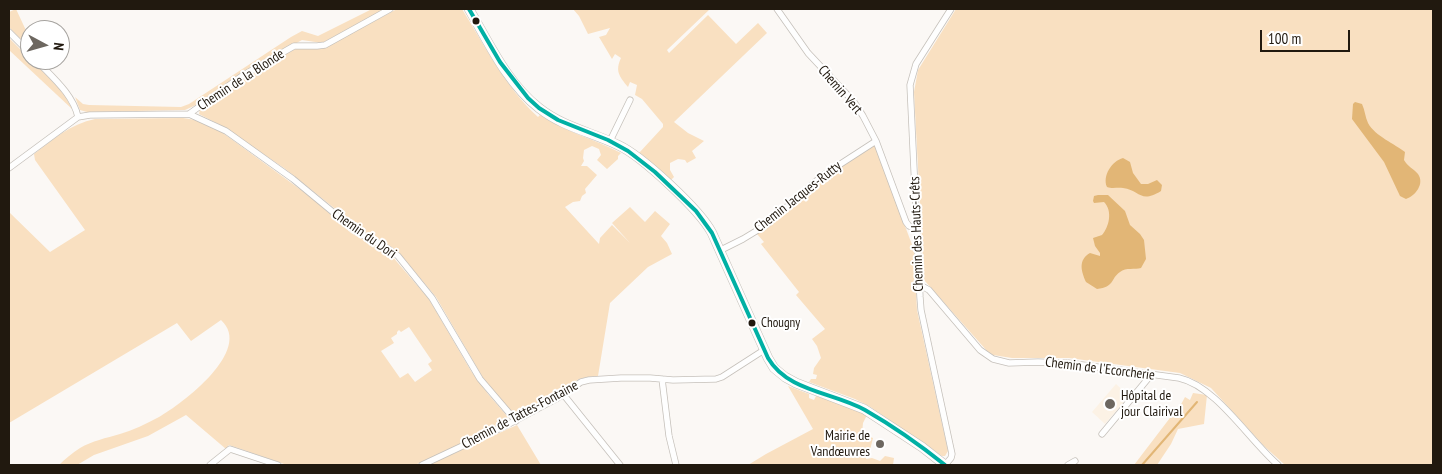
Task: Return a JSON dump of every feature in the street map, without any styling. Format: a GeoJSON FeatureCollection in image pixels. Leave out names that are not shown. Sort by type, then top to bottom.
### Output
{"type":"FeatureCollection","features":[{"type":"Feature","properties":{"kind":"main road"},"geometry":{"type":"LineString","coordinates":[[469,9],[512,80],[530,101],[558,121],[610,141],[640,158],[700,215],[710,229],[764,350],[774,368],[796,383],[864,409],[922,447],[945,465]]}},
{"type":"Feature","properties":{"kind":"street","name":"Chemin de la Blonde"},"geometry":{"type":"LineString","coordinates":[[78,117],[90,115],[189,114],[242,76],[294,46],[325,45],[390,9]]}},
{"type":"Feature","properties":{"kind":"street","name":"Chemin Vert"},"geometry":{"type":"LineString","coordinates":[[777,9],[814,61],[854,102],[863,116],[876,141],[906,222],[909,226],[917,229]]}},
{"type":"Feature","properties":{"kind":"street","name":"Chemin des Hauts-Crêts"},"geometry":{"type":"LineString","coordinates":[[945,465],[952,454],[921,310],[911,78],[916,64],[952,9]]}},
{"type":"Feature","properties":{"kind":"street"},"geometry":{"type":"LineString","coordinates":[[9,32],[20,43]]}},
{"type":"Feature","properties":{"kind":"street"},"geometry":{"type":"LineString","coordinates":[[9,168],[78,117],[73,102],[45,70]]}},
{"type":"Feature","properties":{"kind":"street"},"geometry":{"type":"LineString","coordinates":[[610,141],[630,100]]}},
{"type":"Feature","properties":{"kind":"street","name":"Chemin du Dori"},"geometry":{"type":"LineString","coordinates":[[189,114],[226,131],[293,179],[357,232],[398,256],[432,298],[480,379],[516,421]]}},
{"type":"Feature","properties":{"kind":"street","name":"Chemin Jacques-Rutty"},"geometry":{"type":"LineString","coordinates":[[719,251],[766,225],[822,176],[876,141]]}},
{"type":"Feature","properties":{"kind":"street","name":"Chemin de l'Ecorcherie"},"geometry":{"type":"LineString","coordinates":[[920,285],[929,290],[980,350],[993,359],[1009,363],[1068,364],[1184,379],[1202,388],[1220,404],[1278,465]]}},
{"type":"Feature","properties":{"kind":"street","name":"Chemin de Tattes-Fontaine"},"geometry":{"type":"LineString","coordinates":[[422,465],[516,421],[563,394],[576,384],[589,380],[650,378],[708,380],[719,378],[764,350]]}},
{"type":"Feature","properties":{"kind":"street"},"geometry":{"type":"LineString","coordinates":[[1102,434],[1151,375]]}},
{"type":"Feature","properties":{"kind":"street"},"geometry":{"type":"LineString","coordinates":[[662,379],[668,436],[676,465]]}},
{"type":"Feature","properties":{"kind":"street"},"geometry":{"type":"LineString","coordinates":[[563,394],[620,465]]}},
{"type":"Feature","properties":{"kind":"street"},"geometry":{"type":"LineString","coordinates":[[210,465],[230,449],[278,465]]}},
{"type":"Feature","properties":{"kind":"street"},"geometry":{"type":"LineString","coordinates":[[1068,465],[1075,461]]}},
{"type":"Feature","properties":{"kind":"shaded area"},"geometry":{"type":"Polygon","coordinates":[[[16,9],[21,20],[20,39],[9,27],[9,12],[16,9]]]}},
{"type":"Feature","properties":{"kind":"shaded area"},"geometry":{"type":"Polygon","coordinates":[[[372,9],[385,9],[322,43],[302,40],[245,71],[196,105],[185,110],[87,112],[80,110],[75,97],[83,104],[89,105],[181,107],[189,104],[302,31],[318,36],[372,9]]]}},
{"type":"Feature","properties":{"kind":"shaded area"},"geometry":{"type":"Polygon","coordinates":[[[397,9],[462,9],[487,52],[515,93],[538,117],[540,115],[621,153],[618,159],[607,169],[597,160],[601,155],[599,149],[592,146],[584,150],[584,161],[581,166],[587,166],[597,175],[585,189],[586,193],[580,201],[573,202],[565,207],[599,244],[600,238],[612,225],[630,243],[612,223],[630,207],[645,222],[655,211],[670,224],[661,236],[672,254],[648,267],[610,303],[598,376],[579,379],[520,415],[512,413],[483,378],[436,297],[399,253],[363,231],[284,168],[220,125],[199,114],[200,109],[207,103],[250,73],[285,53],[300,48],[326,47],[397,9]]]}},
{"type":"Feature","properties":{"kind":"shaded area"},"geometry":{"type":"Polygon","coordinates":[[[573,9],[710,9],[667,50],[669,53],[708,15],[736,44],[758,23],[767,33],[674,122],[688,133],[704,141],[692,151],[696,158],[687,163],[685,160],[678,159],[670,163],[670,170],[674,177],[670,181],[639,153],[663,127],[663,124],[642,99],[635,95],[637,85],[630,82],[628,87],[620,76],[618,66],[621,58],[615,54],[612,59],[599,37],[606,35],[610,28],[588,34],[579,16],[573,9]]]}},
{"type":"Feature","properties":{"kind":"shaded area"},"geometry":{"type":"Polygon","coordinates":[[[956,9],[1433,9],[1433,465],[1285,465],[1264,446],[1211,388],[1180,373],[1069,358],[1012,358],[993,355],[987,351],[924,280],[914,92],[918,70],[956,9]]]}},
{"type":"Feature","properties":{"kind":"shaded area"},"geometry":{"type":"Polygon","coordinates":[[[9,38],[20,49],[20,60],[9,50],[9,38]]]}},
{"type":"Feature","properties":{"kind":"shaded area"},"geometry":{"type":"Polygon","coordinates":[[[30,70],[41,70],[65,95],[72,109],[30,70]]]}},
{"type":"Feature","properties":{"kind":"shaded area"},"geometry":{"type":"Polygon","coordinates":[[[1355,102],[1362,104],[1371,128],[1405,152],[1404,160],[1418,174],[1420,186],[1416,192],[1406,199],[1400,196],[1384,162],[1352,119],[1353,104],[1355,102]]]}},
{"type":"Feature","properties":{"kind":"shaded area"},"geometry":{"type":"Polygon","coordinates":[[[183,118],[208,125],[223,133],[312,198],[351,233],[391,255],[429,299],[471,371],[507,416],[508,422],[415,465],[287,465],[229,445],[226,449],[186,415],[148,436],[94,455],[77,465],[59,465],[80,448],[135,429],[154,420],[183,401],[211,375],[222,360],[228,346],[229,332],[221,320],[191,341],[177,323],[9,423],[9,212],[50,252],[85,230],[35,160],[34,154],[70,128],[95,119],[183,118]],[[409,327],[401,332],[399,330],[391,338],[394,343],[381,351],[400,378],[408,373],[415,382],[432,370],[428,364],[432,361],[409,327]]]}},
{"type":"Feature","properties":{"kind":"shaded area"},"geometry":{"type":"Polygon","coordinates":[[[872,146],[875,146],[914,250],[917,310],[948,451],[945,456],[942,456],[869,406],[809,382],[811,379],[816,379],[817,375],[813,374],[814,368],[821,358],[817,346],[812,339],[825,329],[796,295],[799,292],[761,244],[764,242],[757,234],[822,179],[872,146]]]}},
{"type":"Feature","properties":{"kind":"shaded area"},"geometry":{"type":"Polygon","coordinates":[[[1123,158],[1130,162],[1133,173],[1141,184],[1148,184],[1157,180],[1162,185],[1161,191],[1154,195],[1144,196],[1129,189],[1107,187],[1106,178],[1109,170],[1115,162],[1123,158]]]}},
{"type":"Feature","properties":{"kind":"shaded area"},"geometry":{"type":"Polygon","coordinates":[[[1108,195],[1125,211],[1130,225],[1144,240],[1146,259],[1141,268],[1122,270],[1110,285],[1097,289],[1086,282],[1082,262],[1090,253],[1100,256],[1093,238],[1102,235],[1107,228],[1109,214],[1107,206],[1104,202],[1094,203],[1093,201],[1094,196],[1108,195]]]}},
{"type":"Feature","properties":{"kind":"shaded area","name":"Hôpital de jour Clairival"},"geometry":{"type":"Polygon","coordinates":[[[1116,384],[1129,396],[1105,424],[1092,412],[1116,384]]]}},
{"type":"Feature","properties":{"kind":"shaded area"},"geometry":{"type":"Polygon","coordinates":[[[788,386],[809,394],[809,398],[814,400],[816,396],[848,406],[867,415],[863,423],[862,434],[873,438],[866,459],[872,458],[880,461],[885,456],[894,458],[893,465],[748,465],[813,429],[788,386]]]}},
{"type":"Feature","properties":{"kind":"shaded area"},"geometry":{"type":"Polygon","coordinates":[[[1193,393],[1207,395],[1204,424],[1178,429],[1171,444],[1157,465],[1134,465],[1176,410],[1178,410],[1185,397],[1190,400],[1193,393]]]}},
{"type":"Feature","properties":{"kind":"shaded area"},"geometry":{"type":"Polygon","coordinates":[[[517,425],[541,465],[428,465],[517,425]]]}},
{"type":"Feature","properties":{"kind":"waterway"},"geometry":{"type":"LineString","coordinates":[[1142,465],[1197,402]]}},
{"type":"Feature","properties":{"kind":"transit line"},"geometry":{"type":"LineString","coordinates":[[469,9],[500,62],[528,98],[539,108],[558,120],[608,140],[628,151],[655,172],[696,211],[712,233],[768,358],[777,369],[799,385],[865,410],[906,436],[945,465]]}},
{"type":"Feature","properties":{"kind":"place","name":"Chougny"},"geometry":{"type":"Point","coordinates":[752,323]}},
{"type":"Feature","properties":{"kind":"place","name":"Hôpital de jour Clairival"},"geometry":{"type":"Point","coordinates":[1110,404]}},
{"type":"Feature","properties":{"kind":"place","name":"Mairie de Vandœuvres"},"geometry":{"type":"Point","coordinates":[880,444]}}]}
